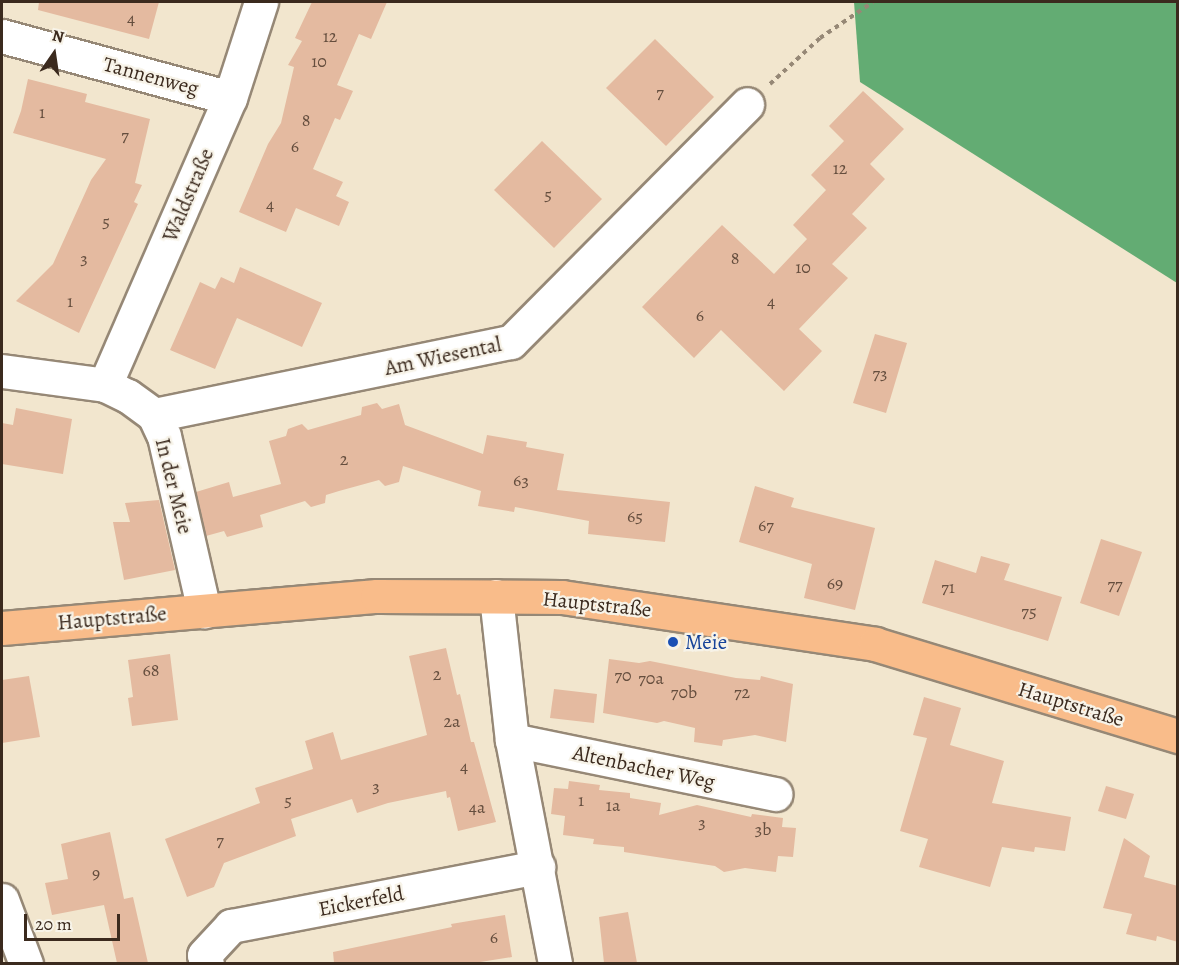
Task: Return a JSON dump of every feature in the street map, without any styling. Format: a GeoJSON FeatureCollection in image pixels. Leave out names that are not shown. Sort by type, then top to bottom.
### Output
{"type":"FeatureCollection","features":[{"type":"Feature","properties":{"kind":"main road","name":"Hauptstraße"},"geometry":{"type":"LineString","coordinates":[[2,628],[377,596],[562,597],[875,644],[1178,736]]}},
{"type":"Feature","properties":{"kind":"street","name":"Waldstraße"},"geometry":{"type":"LineString","coordinates":[[105,385],[230,98],[261,2]]}},
{"type":"Feature","properties":{"kind":"street","name":"Tannenweg"},"geometry":{"type":"LineString","coordinates":[[2,36],[230,98]]}},
{"type":"Feature","properties":{"kind":"street","name":"Am Wiesental"},"geometry":{"type":"LineString","coordinates":[[154,415],[512,342],[747,104]]}},
{"type":"Feature","properties":{"kind":"street","name":"In der Meie"},"geometry":{"type":"LineString","coordinates":[[2,371],[105,385],[128,396],[154,415],[164,436],[204,611]]}},
{"type":"Feature","properties":{"kind":"street"},"geometry":{"type":"LineString","coordinates":[[496,596],[512,740],[555,963]]}},
{"type":"Feature","properties":{"kind":"street","name":"Altenbacher Weg"},"geometry":{"type":"LineString","coordinates":[[512,740],[776,794]]}},
{"type":"Feature","properties":{"kind":"street","name":"Eickerfeld"},"geometry":{"type":"LineString","coordinates":[[207,963],[204,955],[231,926],[538,867]]}},
{"type":"Feature","properties":{"kind":"street"},"geometry":{"type":"LineString","coordinates":[[2,900],[26,963]]}},
{"type":"Feature","properties":{"kind":"path"},"geometry":{"type":"LineString","coordinates":[[747,104],[820,39],[873,2]]}},
{"type":"Feature","properties":{"kind":"green space"},"geometry":{"type":"Polygon","coordinates":[[[854,2],[1177,2],[1177,283],[860,82],[854,2]]]}},
{"type":"Feature","properties":{"kind":"building"},"geometry":{"type":"Polygon","coordinates":[[[39,2],[159,2],[149,39],[38,10],[39,2]]]}},
{"type":"Feature","properties":{"kind":"building"},"geometry":{"type":"Polygon","coordinates":[[[312,2],[387,2],[371,39],[359,34],[337,85],[353,91],[340,120],[335,118],[313,169],[343,182],[336,196],[349,202],[339,226],[296,208],[286,232],[239,212],[268,144],[281,123],[294,67],[288,65],[302,41],[295,38],[312,2]]]}},
{"type":"Feature","properties":{"kind":"building"},"geometry":{"type":"Polygon","coordinates":[[[655,39],[714,97],[666,146],[606,88],[655,39]]]}},
{"type":"Feature","properties":{"kind":"building"},"geometry":{"type":"Polygon","coordinates":[[[28,79],[87,94],[85,102],[150,119],[135,183],[142,185],[134,202],[138,204],[79,333],[16,301],[53,264],[91,180],[106,159],[13,133],[21,111],[28,79]]]}},
{"type":"Feature","properties":{"kind":"building"},"geometry":{"type":"Polygon","coordinates":[[[863,91],[904,129],[870,164],[885,179],[852,214],[867,228],[832,264],[848,278],[799,329],[822,351],[784,391],[721,330],[694,358],[642,307],[722,225],[774,274],[807,239],[793,225],[826,190],[811,175],[844,141],[829,126],[863,91]]]}},
{"type":"Feature","properties":{"kind":"building"},"geometry":{"type":"Polygon","coordinates":[[[542,141],[602,199],[554,248],[494,190],[542,141]]]}},
{"type":"Feature","properties":{"kind":"building"},"geometry":{"type":"Polygon","coordinates":[[[240,267],[322,303],[302,347],[237,318],[215,369],[170,350],[200,282],[215,289],[221,277],[234,283],[240,267]]]}},
{"type":"Feature","properties":{"kind":"building"},"geometry":{"type":"Polygon","coordinates":[[[875,334],[907,343],[886,413],[853,403],[875,334]]]}},
{"type":"Feature","properties":{"kind":"building"},"geometry":{"type":"Polygon","coordinates":[[[377,403],[382,409],[399,404],[405,425],[483,454],[487,435],[527,442],[526,447],[564,454],[557,490],[670,502],[665,542],[588,534],[589,521],[515,507],[514,512],[478,506],[481,491],[403,466],[399,482],[385,486],[379,480],[339,491],[326,495],[325,503],[311,507],[305,501],[260,515],[263,527],[227,537],[224,531],[206,536],[196,492],[229,482],[233,497],[281,484],[269,441],[286,436],[288,429],[302,424],[308,430],[361,415],[362,407],[377,403]]]}},
{"type":"Feature","properties":{"kind":"building"},"geometry":{"type":"Polygon","coordinates":[[[16,408],[72,419],[63,474],[2,464],[2,423],[13,425],[16,408]]]}},
{"type":"Feature","properties":{"kind":"building"},"geometry":{"type":"Polygon","coordinates":[[[755,486],[794,498],[791,507],[875,528],[855,610],[804,598],[812,564],[739,542],[755,486]]]}},
{"type":"Feature","properties":{"kind":"building"},"geometry":{"type":"Polygon","coordinates":[[[159,500],[175,570],[124,580],[113,522],[130,522],[125,503],[159,500]]]}},
{"type":"Feature","properties":{"kind":"building"},"geometry":{"type":"Polygon","coordinates":[[[1101,539],[1142,552],[1119,616],[1080,603],[1101,539]]]}},
{"type":"Feature","properties":{"kind":"building"},"geometry":{"type":"Polygon","coordinates":[[[981,556],[1010,564],[1004,580],[1062,597],[1048,641],[922,603],[935,560],[976,573],[981,556]]]}},
{"type":"Feature","properties":{"kind":"building"},"geometry":{"type":"Polygon","coordinates":[[[446,648],[457,695],[460,694],[471,742],[474,742],[496,822],[458,831],[450,797],[447,798],[446,791],[388,803],[357,813],[352,799],[291,819],[296,836],[224,863],[214,887],[187,897],[165,839],[260,803],[255,788],[313,769],[305,741],[333,732],[341,760],[427,735],[409,656],[446,648]]]}},
{"type":"Feature","properties":{"kind":"building"},"geometry":{"type":"Polygon","coordinates":[[[170,654],[178,720],[132,726],[128,698],[133,697],[128,660],[170,654]]]}},
{"type":"Feature","properties":{"kind":"building"},"geometry":{"type":"Polygon","coordinates":[[[609,659],[639,663],[650,661],[736,678],[760,680],[761,676],[793,684],[786,742],[755,735],[723,740],[722,746],[694,742],[695,728],[664,721],[657,723],[603,713],[609,659]]]}},
{"type":"Feature","properties":{"kind":"building"},"geometry":{"type":"Polygon","coordinates":[[[29,676],[40,737],[2,743],[2,680],[29,676]]]}},
{"type":"Feature","properties":{"kind":"building"},"geometry":{"type":"Polygon","coordinates":[[[554,689],[597,694],[594,723],[550,718],[554,689]]]}},
{"type":"Feature","properties":{"kind":"building"},"geometry":{"type":"Polygon","coordinates":[[[924,697],[961,708],[950,745],[1004,761],[992,803],[1071,817],[1065,851],[1035,847],[1034,852],[1002,847],[990,887],[919,867],[928,839],[900,831],[927,738],[913,735],[924,697]]]}},
{"type":"Feature","properties":{"kind":"building"},"geometry":{"type":"Polygon","coordinates":[[[569,781],[600,785],[599,790],[630,793],[630,798],[661,803],[659,815],[697,805],[751,817],[752,814],[783,818],[782,827],[796,828],[793,857],[778,856],[776,872],[745,868],[724,872],[715,866],[624,852],[624,847],[593,844],[594,839],[563,835],[565,816],[551,814],[554,788],[568,789],[569,781]]]}},
{"type":"Feature","properties":{"kind":"building"},"geometry":{"type":"Polygon","coordinates":[[[1106,786],[1134,794],[1126,819],[1098,811],[1106,786]]]}},
{"type":"Feature","properties":{"kind":"building"},"geometry":{"type":"Polygon","coordinates":[[[110,832],[124,899],[133,897],[148,963],[117,963],[104,905],[52,915],[45,883],[68,879],[61,844],[110,832]]]}},
{"type":"Feature","properties":{"kind":"building"},"geometry":{"type":"Polygon","coordinates":[[[1124,838],[1150,856],[1144,877],[1178,886],[1178,942],[1157,936],[1156,941],[1126,934],[1132,914],[1103,908],[1124,838]]]}},
{"type":"Feature","properties":{"kind":"building"},"geometry":{"type":"Polygon","coordinates":[[[628,912],[637,963],[604,963],[599,917],[628,912]]]}},
{"type":"Feature","properties":{"kind":"building"},"geometry":{"type":"Polygon","coordinates":[[[505,915],[512,957],[474,963],[334,963],[333,952],[452,927],[451,924],[505,915]]]}},
{"type":"Feature","properties":{"kind":"place","name":"Meie"},"geometry":{"type":"Point","coordinates":[673,642]}}]}
